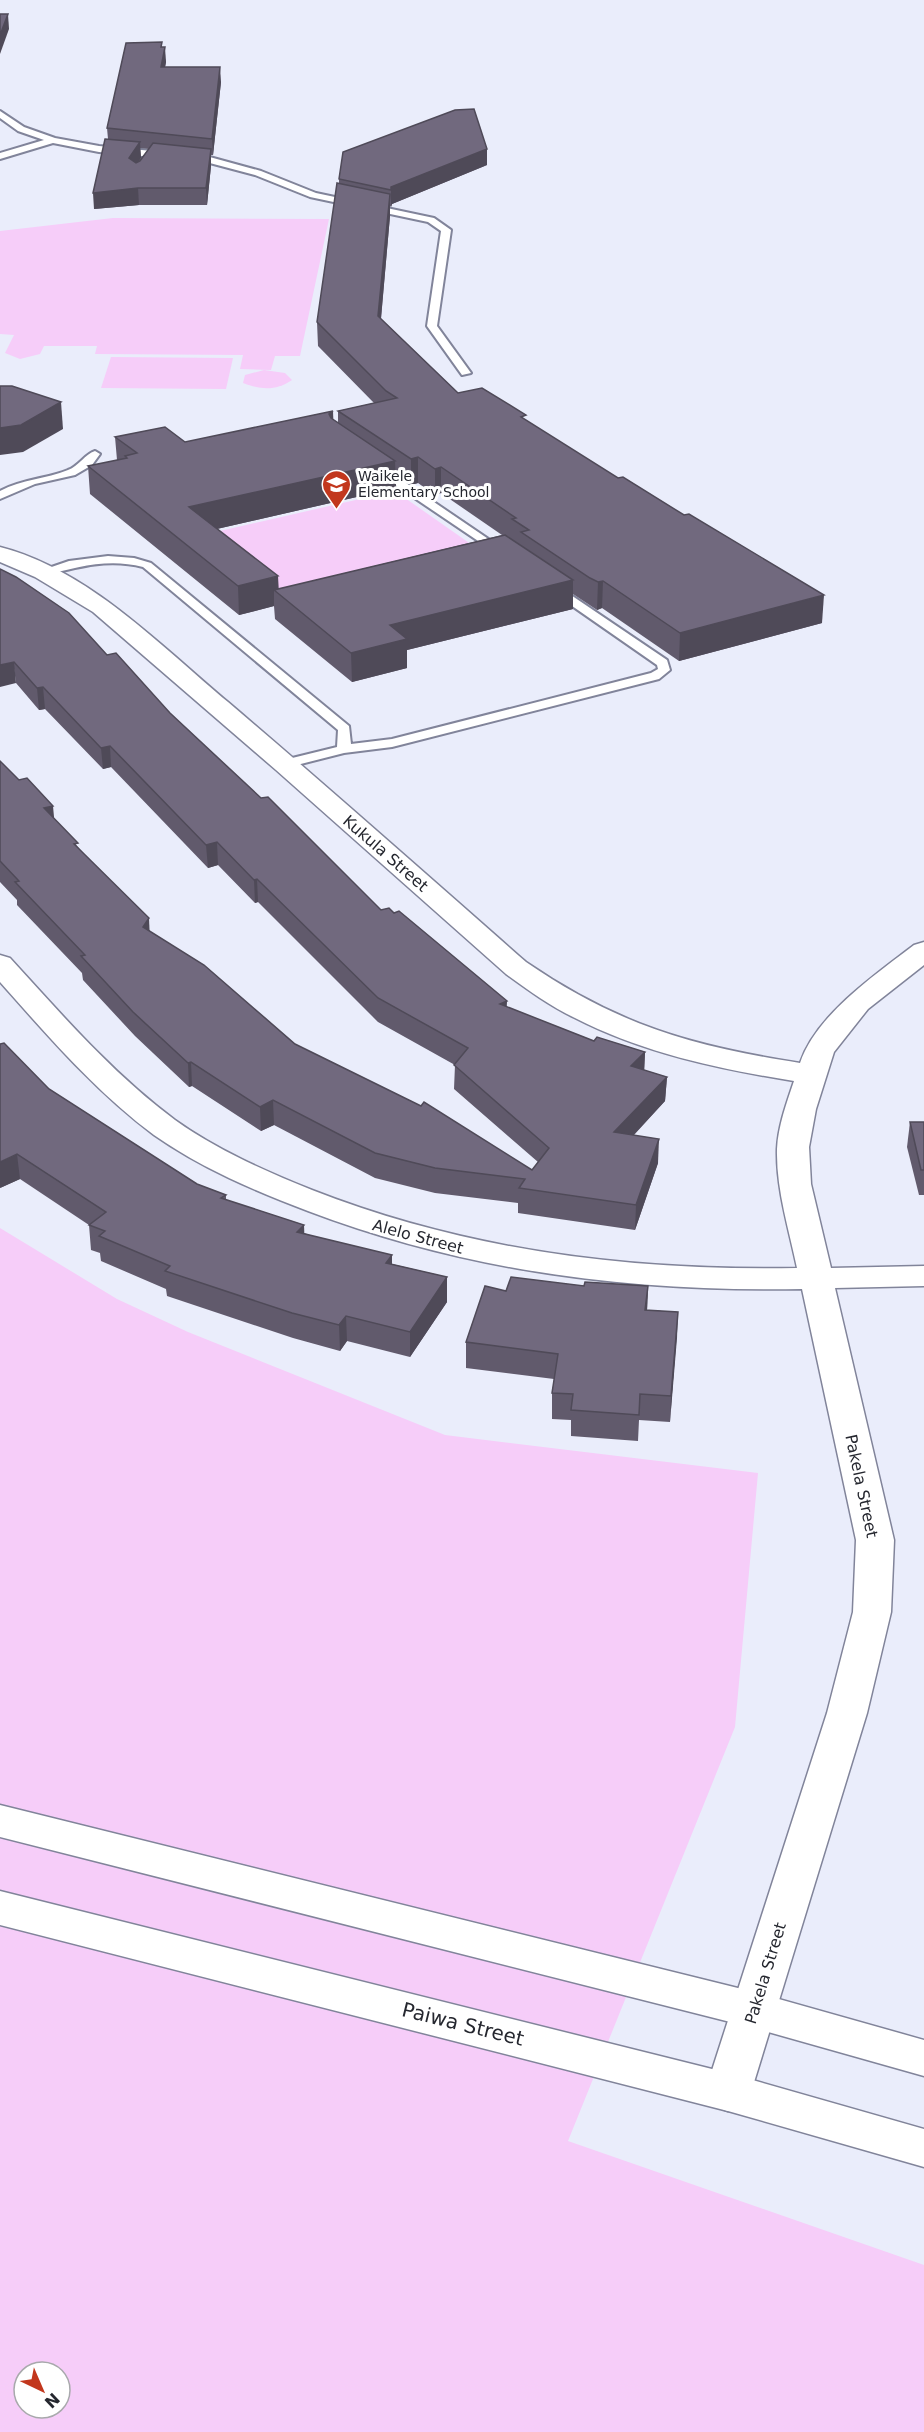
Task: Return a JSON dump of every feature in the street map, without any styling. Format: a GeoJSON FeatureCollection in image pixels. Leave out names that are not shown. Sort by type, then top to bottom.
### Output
{"type":"FeatureCollection","features":[{"type":"Feature","properties":{"kind":"street","name":"Kukula Street"},"geometry":{"type":"LineString","coordinates":[[0,554],[43,572],[101,607],[285,764],[516,968],[551,994],[615,1027],[655,1042],[744,1064],[810,1074]]}},
{"type":"Feature","properties":{"kind":"street","name":"Pakela Street"},"geometry":{"type":"LineString","coordinates":[[728,2092],[847,1713],[872,1612],[875,1540],[795,1184],[793,1147],[800,1109],[819,1051],[857,1003],[924,951]]}},
{"type":"Feature","properties":{"kind":"street","name":"Alelo Street"},"geometry":{"type":"LineString","coordinates":[[0,964],[98,1072],[165,1127],[236,1167],[286,1191],[359,1220],[434,1242],[516,1260],[623,1274],[754,1279],[924,1276]]}},
{"type":"Feature","properties":{"kind":"street"},"geometry":{"type":"LineString","coordinates":[[0,1821],[754,2010],[924,2058]]}},
{"type":"Feature","properties":{"kind":"street","name":"Paiwa Street"},"geometry":{"type":"LineString","coordinates":[[0,1908],[728,2092],[924,2148]]}},
{"type":"Feature","properties":{"kind":"lane"},"geometry":{"type":"LineString","coordinates":[[0,114],[21,129],[53,140],[99,148],[184,155],[232,165],[313,195],[415,215],[441,225],[446,230],[446,236],[432,326],[466,373]]}},
{"type":"Feature","properties":{"kind":"lane"},"geometry":{"type":"LineString","coordinates":[[0,156],[53,140]]}},
{"type":"Feature","properties":{"kind":"lane"},"geometry":{"type":"LineString","coordinates":[[141,167],[151,153]]}},
{"type":"Feature","properties":{"kind":"lane"},"geometry":{"type":"LineString","coordinates":[[0,496],[22,485],[75,472],[88,464],[94,454]]}},
{"type":"Feature","properties":{"kind":"lane"},"geometry":{"type":"LineString","coordinates":[[366,461],[512,560]]}},
{"type":"Feature","properties":{"kind":"lane"},"geometry":{"type":"LineString","coordinates":[[75,472],[87,475]]}},
{"type":"Feature","properties":{"kind":"lane"},"geometry":{"type":"LineString","coordinates":[[43,572],[103,558],[133,560],[147,565],[344,729],[344,749]]}},
{"type":"Feature","properties":{"kind":"lane"},"geometry":{"type":"LineString","coordinates":[[285,764],[344,749],[415,738],[655,676],[664,670],[663,663],[541,579]]}},
{"type":"Feature","properties":{"kind":"shaded area"},"geometry":{"type":"Polygon","coordinates":[[[113,218],[329,219],[300,356],[275,356],[271,370],[240,369],[243,355],[95,354],[97,346],[44,346],[40,354],[20,359],[5,353],[14,335],[0,334],[0,231],[113,218]]]}},
{"type":"Feature","properties":{"kind":"shaded area"},"geometry":{"type":"Polygon","coordinates":[[[111,357],[233,358],[226,389],[101,388],[111,357]]]}},
{"type":"Feature","properties":{"kind":"shaded area"},"geometry":{"type":"Polygon","coordinates":[[[264,370],[285,373],[292,380],[274,388],[256,387],[243,383],[245,375],[264,370]]]}},
{"type":"Feature","properties":{"kind":"shaded area"},"geometry":{"type":"Polygon","coordinates":[[[395,491],[495,561],[292,611],[198,536],[395,491]]]}},
{"type":"Feature","properties":{"kind":"shaded area"},"geometry":{"type":"Polygon","coordinates":[[[0,1228],[117,1299],[188,1332],[445,1435],[758,1473],[735,1727],[568,2141],[924,2265],[924,2432],[0,2432],[0,1228]]]}},
{"type":"Feature","properties":{"kind":"building"},"geometry":{"type":"Polygon","coordinates":[[[0,14],[8,14],[0,35],[0,14]]]}},
{"type":"Feature","properties":{"kind":"building"},"geometry":{"type":"Polygon","coordinates":[[[162,42],[161,47],[165,47],[161,67],[220,67],[212,139],[107,128],[126,43],[162,42]]]}},
{"type":"Feature","properties":{"kind":"building"},"geometry":{"type":"Polygon","coordinates":[[[474,109],[487,149],[391,187],[391,190],[339,179],[343,152],[455,110],[474,109]]]}},
{"type":"Feature","properties":{"kind":"building"},"geometry":{"type":"Polygon","coordinates":[[[105,139],[140,142],[129,158],[136,163],[153,143],[211,149],[206,188],[138,188],[93,193],[105,139]]]}},
{"type":"Feature","properties":{"kind":"building"},"geometry":{"type":"Polygon","coordinates":[[[337,183],[390,194],[378,316],[458,393],[482,388],[526,415],[521,417],[618,478],[623,477],[684,515],[689,514],[824,595],[680,633],[603,581],[598,582],[590,578],[521,532],[529,530],[512,519],[516,518],[441,467],[435,469],[418,457],[411,459],[338,411],[397,398],[386,391],[317,322],[337,183]]]}},
{"type":"Feature","properties":{"kind":"building"},"geometry":{"type":"Polygon","coordinates":[[[0,386],[12,386],[61,402],[21,425],[0,428],[0,386]]]}},
{"type":"Feature","properties":{"kind":"building"},"geometry":{"type":"Polygon","coordinates":[[[333,411],[329,414],[331,418],[395,461],[189,507],[278,576],[238,586],[88,466],[127,458],[125,456],[137,453],[115,437],[165,427],[185,442],[333,411]]]}},
{"type":"Feature","properties":{"kind":"building"},"geometry":{"type":"Polygon","coordinates":[[[505,535],[573,580],[390,625],[407,639],[351,653],[274,590],[505,535]]]}},
{"type":"Feature","properties":{"kind":"building"},"geometry":{"type":"Polygon","coordinates":[[[0,569],[16,577],[69,613],[107,655],[116,653],[170,713],[261,798],[268,797],[381,910],[389,908],[394,913],[399,911],[507,1001],[500,1004],[594,1041],[597,1037],[645,1052],[631,1066],[667,1077],[614,1132],[659,1139],[636,1205],[519,1188],[525,1179],[435,1168],[375,1153],[273,1100],[260,1107],[191,1062],[188,1063],[133,1012],[81,956],[85,955],[15,882],[19,881],[0,861],[0,761],[19,780],[27,778],[53,806],[44,808],[78,843],[74,844],[149,918],[143,927],[204,965],[295,1044],[421,1106],[424,1102],[532,1170],[549,1148],[454,1065],[468,1048],[378,998],[217,842],[206,845],[110,746],[101,748],[43,687],[37,688],[14,662],[0,665],[0,569]]]}},
{"type":"Feature","properties":{"kind":"building"},"geometry":{"type":"Polygon","coordinates":[[[4,1043],[49,1089],[197,1184],[226,1195],[221,1198],[304,1225],[297,1232],[392,1255],[386,1263],[447,1277],[410,1332],[346,1316],[339,1325],[292,1313],[165,1271],[170,1266],[99,1236],[105,1231],[89,1225],[106,1212],[17,1154],[0,1162],[0,1044],[4,1043]]]}},
{"type":"Feature","properties":{"kind":"building"},"geometry":{"type":"Polygon","coordinates":[[[910,1122],[924,1122],[924,1170],[921,1170],[910,1122]]]}},
{"type":"Feature","properties":{"kind":"building"},"geometry":{"type":"Polygon","coordinates":[[[511,1277],[584,1286],[585,1282],[648,1286],[645,1310],[678,1312],[671,1396],[640,1394],[639,1415],[571,1410],[573,1394],[552,1393],[558,1354],[466,1342],[485,1286],[506,1291],[511,1277]]]}},
{"type":"Feature","properties":{"kind":"place","name":"Waikele Elementary School"},"geometry":{"type":"Point","coordinates":[337,510]}}]}
